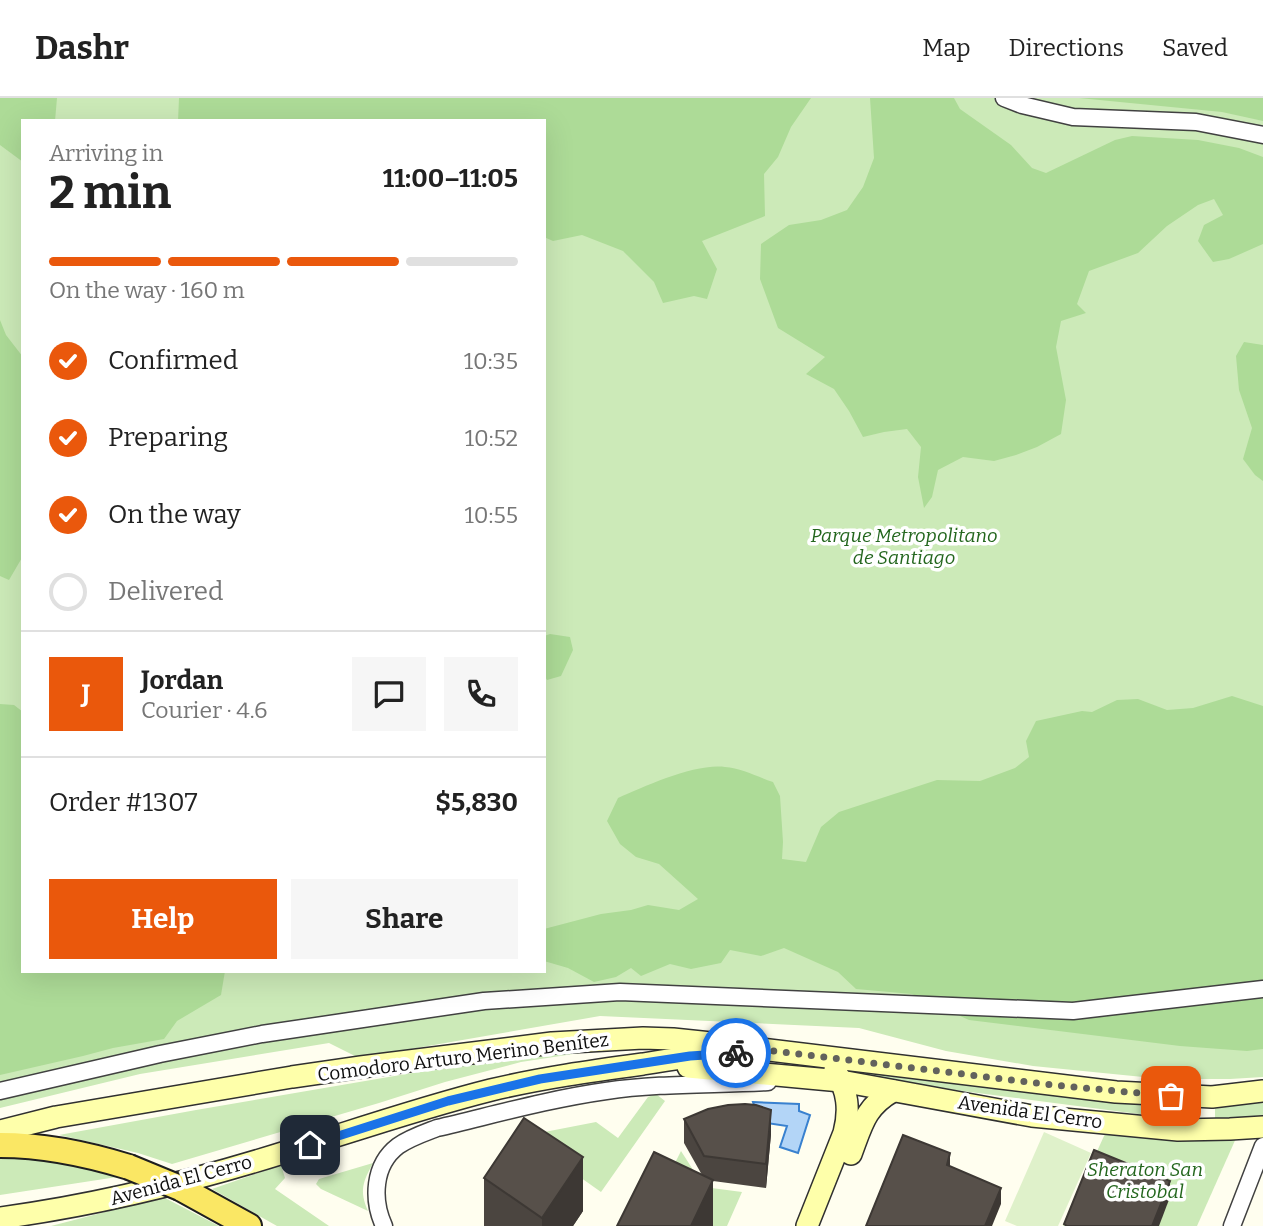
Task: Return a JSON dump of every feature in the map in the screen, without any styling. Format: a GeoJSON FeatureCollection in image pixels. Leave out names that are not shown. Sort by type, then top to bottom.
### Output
{"type":"FeatureCollection","features":[{"type":"Feature","properties":{"kind":"main road"},"geometry":{"type":"LineString","coordinates":[[0,1145],[57,1150],[130,1167],[180,1188],[249,1226]]}},
{"type":"Feature","properties":{"kind":"street"},"geometry":{"type":"LineString","coordinates":[[1004,98],[1022,106],[1073,117],[1196,122],[1263,135]]}},
{"type":"Feature","properties":{"kind":"street"},"geometry":{"type":"LineString","coordinates":[[0,1091],[160,1054],[262,1034],[484,1001],[620,992],[1073,1011],[1263,989]]}},
{"type":"Feature","properties":{"kind":"street","name":"Comodoro Arturo Merino Benítez"},"geometry":{"type":"LineString","coordinates":[[0,1131],[56,1116],[361,1067],[552,1043],[643,1038],[673,1039],[1116,1092],[1212,1097],[1263,1091]]}},
{"type":"Feature","properties":{"kind":"street","name":"Avenida El Cerro"},"geometry":{"type":"LineString","coordinates":[[0,1219],[102,1201],[206,1175],[494,1089],[592,1070],[690,1056],[775,1051]]}},
{"type":"Feature","properties":{"kind":"street"},"geometry":{"type":"LineString","coordinates":[[807,1226],[845,1133],[848,1119],[846,1093],[831,1065],[823,1057]]}},
{"type":"Feature","properties":{"kind":"street","name":"Avenida El Cerro"},"geometry":{"type":"LineString","coordinates":[[644,1063],[841,1081],[1032,1116],[1178,1129],[1263,1127]]}},
{"type":"Feature","properties":{"kind":"street","name":"Avenida El Cerro"},"geometry":{"type":"LineString","coordinates":[[384,1226],[377,1206],[376,1185],[382,1166],[388,1155],[397,1147],[437,1128],[579,1095],[639,1087],[768,1082],[798,1077]]}},
{"type":"Feature","properties":{"kind":"street"},"geometry":{"type":"LineString","coordinates":[[822,1226],[864,1119],[880,1098],[893,1091]]}},
{"type":"Feature","properties":{"kind":"street"},"geometry":{"type":"LineString","coordinates":[[1232,1226],[1263,1146]]}},
{"type":"Feature","properties":{"kind":"green space","name":"Parque Metropolitano de Santiago"},"geometry":{"type":"Polygon","coordinates":[[[0,98],[1263,98],[1263,1077],[1163,1079],[1033,1066],[946,1051],[859,1028],[600,1016],[359,1058],[329,1043],[140,1074],[0,1108],[0,98]]]}},
{"type":"Feature","properties":{"kind":"green space"},"geometry":{"type":"Polygon","coordinates":[[[0,98],[57,98],[55,119],[21,119],[21,161],[0,145],[0,98]]]}},
{"type":"Feature","properties":{"kind":"green space"},"geometry":{"type":"Polygon","coordinates":[[[179,98],[811,98],[791,127],[778,157],[764,174],[765,216],[702,241],[717,269],[707,299],[694,296],[663,303],[654,282],[623,251],[582,235],[553,241],[546,238],[546,119],[178,119],[179,98]]]}},
{"type":"Feature","properties":{"kind":"green space"},"geometry":{"type":"Polygon","coordinates":[[[870,98],[954,98],[960,109],[1011,145],[1032,168],[1046,173],[1115,140],[1132,136],[1198,140],[1239,148],[1263,157],[1263,244],[1229,259],[1213,262],[1198,241],[1204,225],[1223,215],[1214,199],[1198,205],[1167,226],[1138,253],[1089,271],[1077,304],[1086,313],[1061,321],[1056,347],[1066,400],[1061,434],[1016,455],[994,461],[963,457],[938,470],[932,497],[924,508],[918,477],[921,447],[907,429],[863,437],[834,389],[806,374],[825,357],[778,328],[760,279],[761,244],[789,225],[821,220],[847,210],[863,187],[874,158],[870,98]]]}},
{"type":"Feature","properties":{"kind":"green space"},"geometry":{"type":"Polygon","coordinates":[[[1079,98],[1263,98],[1263,121],[1222,112],[1079,98]]]}},
{"type":"Feature","properties":{"kind":"green space"},"geometry":{"type":"Polygon","coordinates":[[[0,320],[6,335],[21,354],[21,559],[9,580],[0,576],[0,320]]]}},
{"type":"Feature","properties":{"kind":"green space"},"geometry":{"type":"Polygon","coordinates":[[[1244,342],[1263,345],[1263,481],[1243,459],[1252,428],[1239,390],[1236,356],[1244,342]]]}},
{"type":"Feature","properties":{"kind":"green space"},"geometry":{"type":"Polygon","coordinates":[[[546,635],[570,637],[573,650],[561,676],[547,680],[546,678],[546,635]]]}},
{"type":"Feature","properties":{"kind":"green space"},"geometry":{"type":"Polygon","coordinates":[[[1232,696],[1263,706],[1263,1049],[1247,1051],[1180,1046],[969,1020],[912,994],[856,989],[838,972],[784,948],[761,956],[730,950],[721,963],[691,969],[670,964],[641,976],[631,968],[616,977],[594,982],[568,968],[546,962],[546,928],[648,905],[679,910],[698,899],[659,864],[636,857],[620,844],[607,821],[618,798],[656,782],[700,768],[725,767],[773,782],[780,796],[782,859],[806,862],[821,827],[839,812],[937,780],[980,781],[1015,768],[1029,757],[1026,741],[1036,721],[1082,711],[1092,712],[1117,700],[1138,699],[1167,710],[1193,708],[1232,696]]]}},
{"type":"Feature","properties":{"kind":"green space"},"geometry":{"type":"Polygon","coordinates":[[[0,704],[14,705],[21,710],[21,973],[225,973],[221,995],[177,1021],[164,1039],[113,1048],[0,1075],[0,704]]]}},
{"type":"Feature","properties":{"kind":"green space"},"geometry":{"type":"Polygon","coordinates":[[[606,1049],[521,1062],[445,1082],[172,1164],[138,1153],[59,1135],[518,1055],[606,1049]]]}},
{"type":"Feature","properties":{"kind":"green space"},"geometry":{"type":"Polygon","coordinates":[[[848,1070],[1184,1108],[1192,1121],[848,1076],[848,1070]]]}},
{"type":"Feature","properties":{"kind":"green space"},"geometry":{"type":"Polygon","coordinates":[[[656,1094],[665,1101],[601,1192],[526,1139],[529,1135],[596,1122],[618,1138],[648,1097],[656,1094]]]}},
{"type":"Feature","properties":{"kind":"green space"},"geometry":{"type":"Polygon","coordinates":[[[1263,1099],[1263,1116],[1215,1121],[1215,1103],[1263,1099]]]}},
{"type":"Feature","properties":{"kind":"green space"},"geometry":{"type":"Polygon","coordinates":[[[1044,1132],[1091,1153],[1058,1226],[1017,1226],[1005,1221],[1044,1132]]]}},
{"type":"Feature","properties":{"kind":"green space","name":"Sheraton San Cristobal"},"geometry":{"type":"Polygon","coordinates":[[[1107,1132],[1237,1136],[1197,1226],[1063,1226],[1107,1132]]]}},
{"type":"Feature","properties":{"kind":"green space"},"geometry":{"type":"Polygon","coordinates":[[[681,1151],[704,1187],[742,1192],[727,1226],[708,1226],[656,1201],[681,1151]]]}},
{"type":"Feature","properties":{"kind":"green space"},"geometry":{"type":"Polygon","coordinates":[[[0,1155],[57,1160],[117,1177],[0,1195],[0,1155]]]}},
{"type":"Feature","properties":{"kind":"green space"},"geometry":{"type":"Polygon","coordinates":[[[373,1163],[363,1186],[368,1211],[321,1189],[316,1184],[319,1179],[373,1163]]]}},
{"type":"Feature","properties":{"kind":"green space"},"geometry":{"type":"Polygon","coordinates":[[[281,1165],[285,1178],[275,1189],[329,1226],[277,1226],[212,1189],[281,1165]]]}},
{"type":"Feature","properties":{"kind":"green space"},"geometry":{"type":"Polygon","coordinates":[[[163,1197],[219,1226],[51,1226],[163,1197]]]}},
{"type":"Feature","properties":{"kind":"water"},"geometry":{"type":"Polygon","coordinates":[[[753,1102],[799,1104],[799,1111],[810,1115],[798,1153],[780,1147],[787,1126],[760,1122],[753,1102]]]}},
{"type":"Feature","properties":{"kind":"building"},"geometry":{"type":"Polygon","coordinates":[[[745,1104],[771,1110],[766,1164],[704,1156],[684,1119],[708,1109],[745,1104]]]}},
{"type":"Feature","properties":{"kind":"building"},"geometry":{"type":"Polygon","coordinates":[[[524,1118],[583,1157],[542,1218],[484,1178],[524,1118]]]}},
{"type":"Feature","properties":{"kind":"building"},"geometry":{"type":"Polygon","coordinates":[[[903,1135],[950,1153],[947,1165],[1001,1188],[985,1226],[866,1226],[903,1135]]]}},
{"type":"Feature","properties":{"kind":"building"},"geometry":{"type":"Polygon","coordinates":[[[1094,1150],[1170,1181],[1152,1226],[1064,1224],[1094,1150]]]}},
{"type":"Feature","properties":{"kind":"building"},"geometry":{"type":"Polygon","coordinates":[[[654,1152],[713,1180],[691,1226],[617,1226],[654,1152]]]}},
{"type":"Feature","properties":{"kind":"way so far"},"geometry":{"type":"LineString","coordinates":[[736,1053],[775,1051],[1052,1085],[1171,1096]]}},
{"type":"Feature","properties":{"kind":"route"},"geometry":{"type":"LineString","coordinates":[[310,1145],[448,1101],[540,1079],[690,1056],[736,1053]]}}]}
